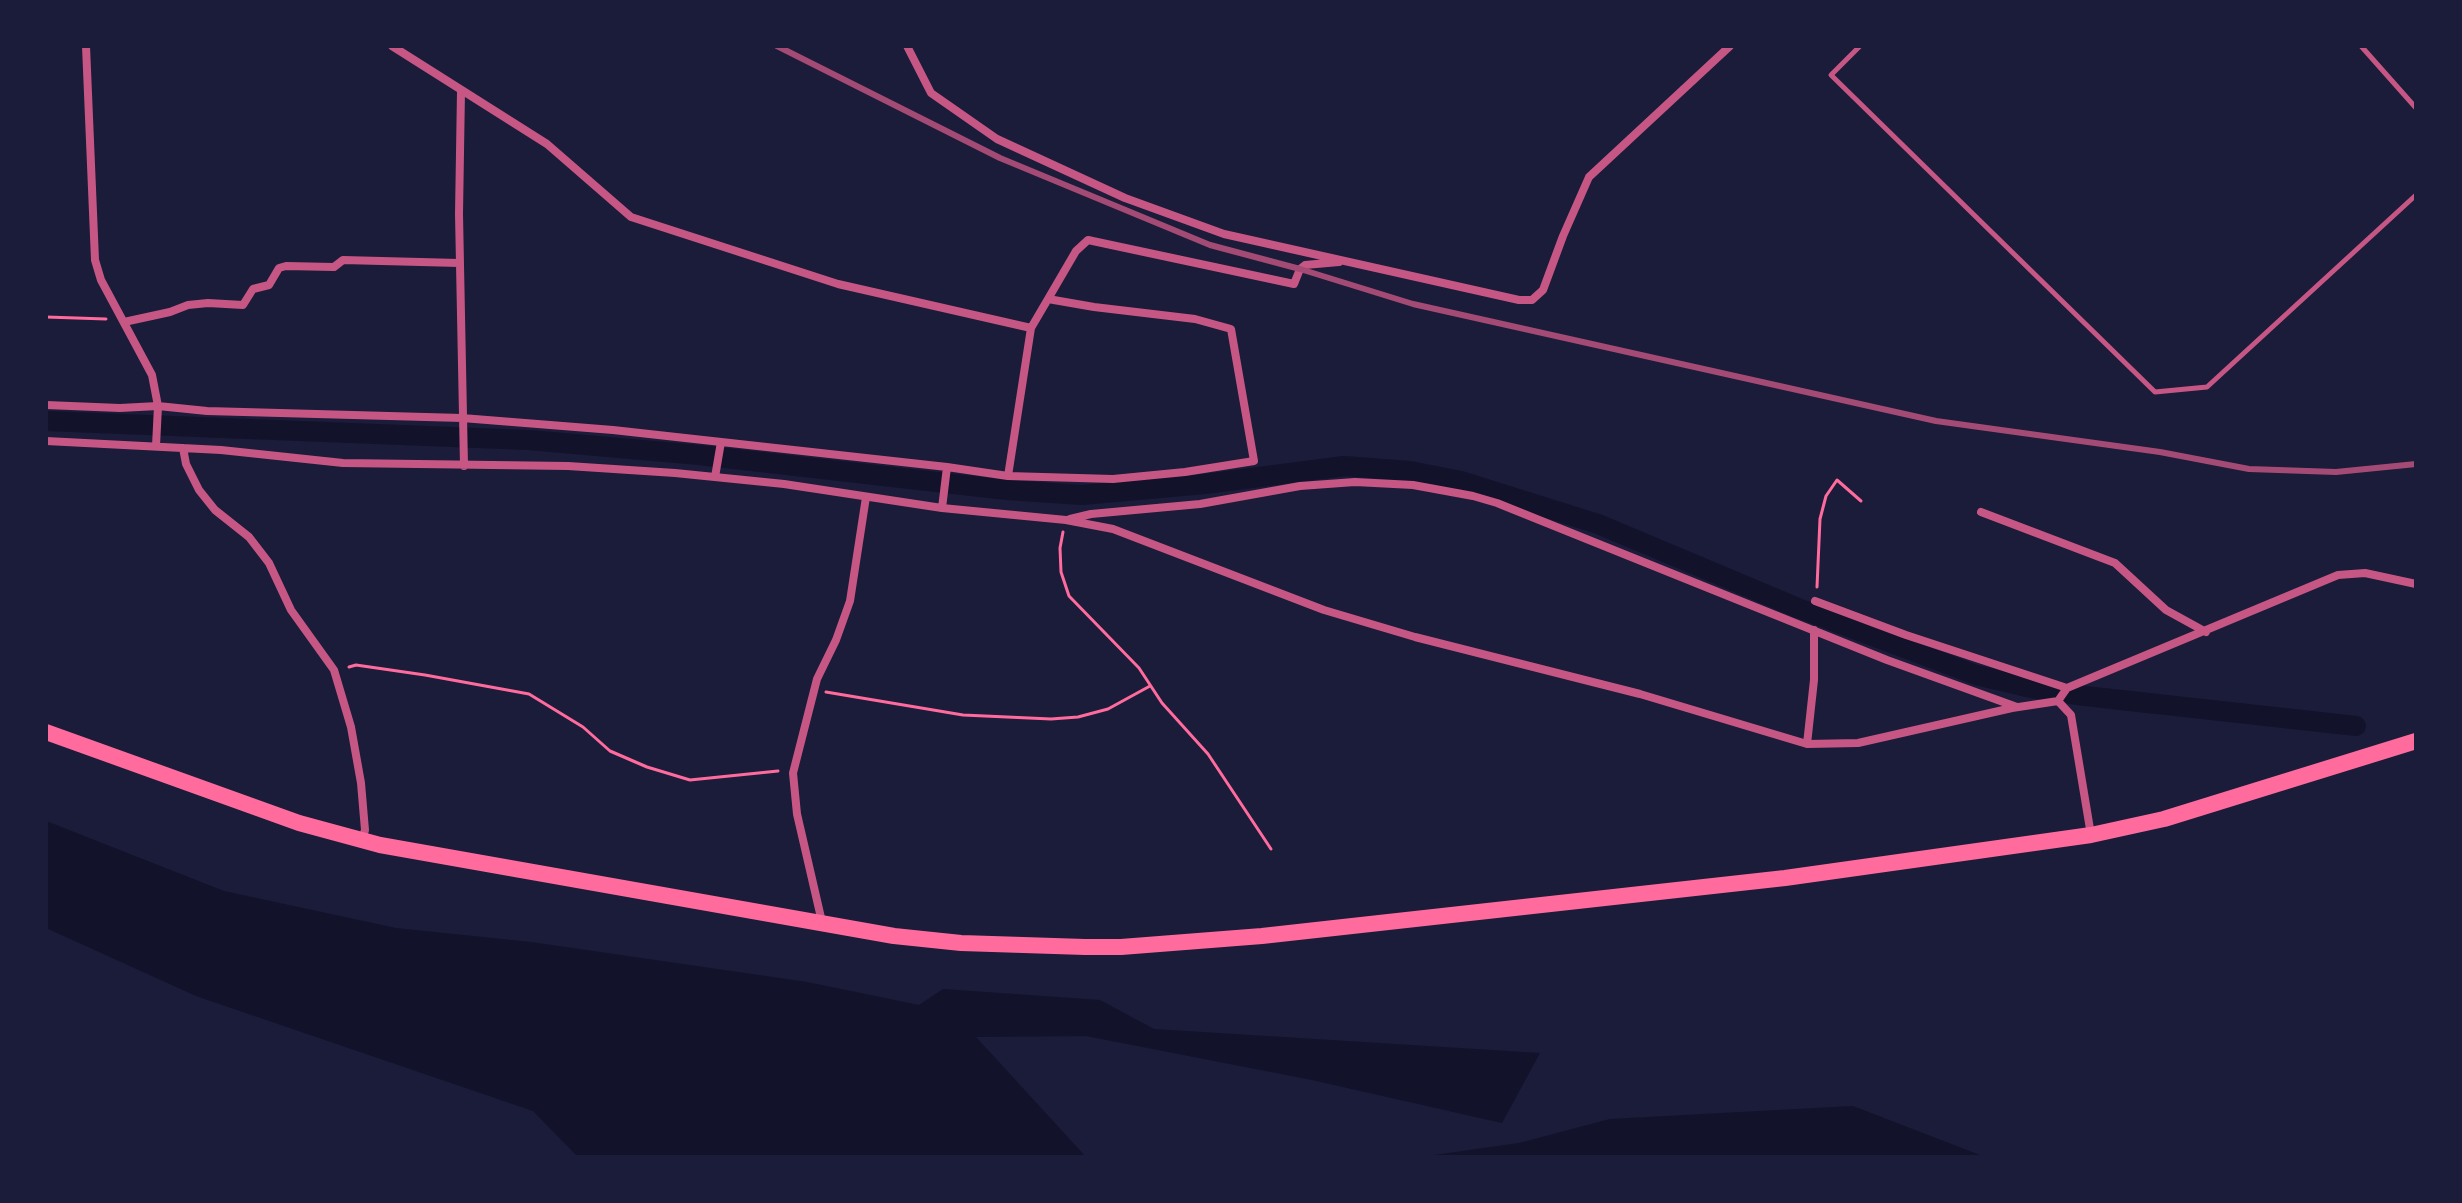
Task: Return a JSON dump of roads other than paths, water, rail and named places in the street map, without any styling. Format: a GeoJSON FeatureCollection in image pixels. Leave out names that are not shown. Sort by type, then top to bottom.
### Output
{"type":"FeatureCollection","features":[{"type":"Feature","properties":{"kind":"highway"},"geometry":{"type":"LineString","coordinates":[[46,732],[299,823],[468,862],[822,924],[961,943],[1085,947],[1262,936],[1785,878],[2091,835],[2164,819],[2416,741]]}},
{"type":"Feature","properties":{"kind":"street"},"geometry":{"type":"LineString","coordinates":[[86,46],[95,260],[101,280],[152,375],[158,411],[156,446]]}},
{"type":"Feature","properties":{"kind":"street"},"geometry":{"type":"LineString","coordinates":[[392,46],[547,144],[631,217],[838,284],[1031,328]]}},
{"type":"Feature","properties":{"kind":"street"},"geometry":{"type":"LineString","coordinates":[[907,46],[931,93],[997,139],[1125,198],[1224,234],[1519,300],[1532,300],[1543,290],[1589,177],[1730,46]]}},
{"type":"Feature","properties":{"kind":"street"},"geometry":{"type":"LineString","coordinates":[[461,91],[459,263],[464,466]]}},
{"type":"Feature","properties":{"kind":"street"},"geometry":{"type":"LineString","coordinates":[[1008,476],[1031,328],[1076,251],[1088,240],[1245,276],[1294,284],[1305,265],[1348,262]]}},
{"type":"Feature","properties":{"kind":"street"},"geometry":{"type":"LineString","coordinates":[[124,322],[188,305],[243,305],[253,289],[269,285],[279,268],[286,266],[334,267],[343,260],[459,263]]}},
{"type":"Feature","properties":{"kind":"street"},"geometry":{"type":"LineString","coordinates":[[46,405],[462,422],[720,445],[946,472],[1008,476],[1113,479],[1254,461],[1231,329],[1195,319],[1048,299]]}},
{"type":"Feature","properties":{"kind":"street"},"geometry":{"type":"LineString","coordinates":[[46,441],[156,446],[343,463],[568,466],[715,472],[942,508],[1066,520],[1113,529],[1339,615],[1640,694],[1807,744],[1858,743],[2058,700],[2067,689],[2338,575],[2365,573],[2416,584]]}},
{"type":"Feature","properties":{"kind":"street"},"geometry":{"type":"LineString","coordinates":[[715,472],[720,445]]}},
{"type":"Feature","properties":{"kind":"street"},"geometry":{"type":"LineString","coordinates":[[183,448],[186,464],[199,490],[215,510],[249,537],[269,563],[291,610],[334,670],[351,727],[361,783],[365,830],[362,840]]}},
{"type":"Feature","properties":{"kind":"street"},"geometry":{"type":"LineString","coordinates":[[942,508],[946,472]]}},
{"type":"Feature","properties":{"kind":"street"},"geometry":{"type":"LineString","coordinates":[[1066,520],[1091,514],[1200,504],[1300,486],[1355,482],[1413,485],[1473,496],[1887,660],[2018,707]]}},
{"type":"Feature","properties":{"kind":"street"},"geometry":{"type":"LineString","coordinates":[[822,924],[797,814],[794,769],[815,690],[850,601],[866,497]]}},
{"type":"Feature","properties":{"kind":"street"},"geometry":{"type":"LineString","coordinates":[[1981,512],[2115,563],[2166,610],[2206,632]]}},
{"type":"Feature","properties":{"kind":"street"},"geometry":{"type":"LineString","coordinates":[[1815,601],[2067,689]]}},
{"type":"Feature","properties":{"kind":"street"},"geometry":{"type":"LineString","coordinates":[[1807,744],[1814,680],[1814,630]]}},
{"type":"Feature","properties":{"kind":"street"},"geometry":{"type":"LineString","coordinates":[[2058,700],[2071,715],[2091,835]]}},
{"type":"Feature","properties":{"kind":"lane"},"geometry":{"type":"LineString","coordinates":[[1860,46],[1831,75],[2155,392],[2207,387],[2416,195]]}},
{"type":"Feature","properties":{"kind":"lane"},"geometry":{"type":"LineString","coordinates":[[2361,46],[2416,108]]}},
{"type":"Feature","properties":{"kind":"waterway"},"geometry":{"type":"LineString","coordinates":[[46,421],[529,440],[699,455],[1007,490],[1082,495],[1205,484],[1344,466],[1410,471],[1461,481],[1598,524],[1798,608],[1976,675],[2085,696],[2356,726]]}},
{"type":"Feature","properties":{"kind":"railway"},"geometry":{"type":"LineString","coordinates":[[777,46],[1000,158],[1210,245],[1413,304],[1936,421],[2160,452],[2249,469],[2336,472],[2416,464]]}}]}
